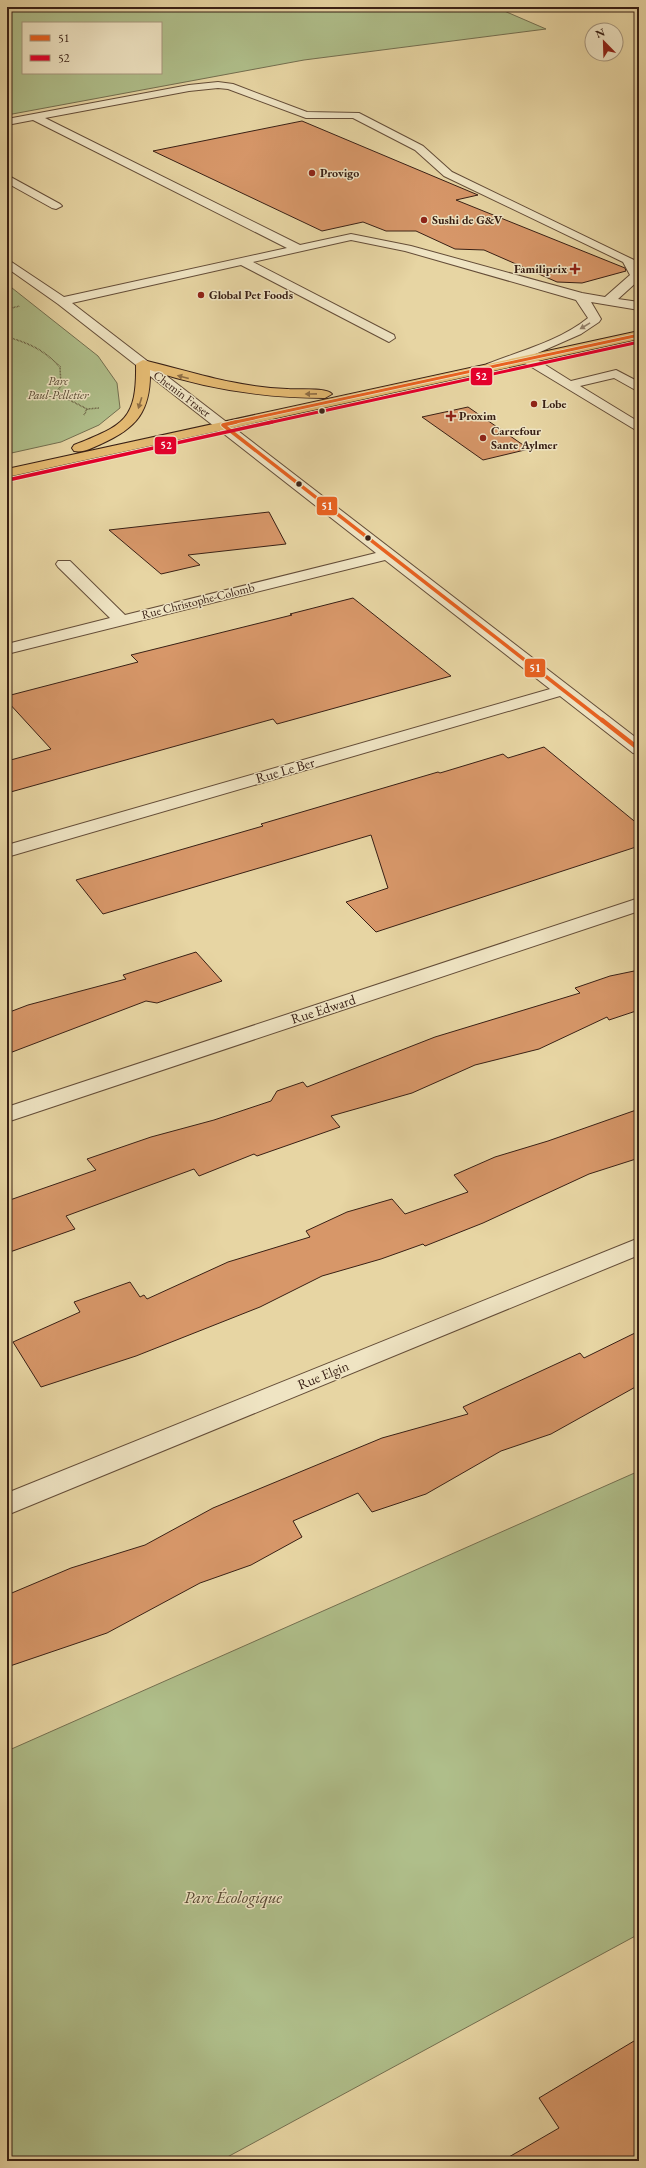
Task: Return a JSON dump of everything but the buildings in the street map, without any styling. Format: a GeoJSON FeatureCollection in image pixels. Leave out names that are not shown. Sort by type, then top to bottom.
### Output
{"type":"FeatureCollection","features":[{"type":"Feature","properties":{"kind":"main road"},"geometry":{"type":"LineString","coordinates":[[7,473],[639,335]]}},
{"type":"Feature","properties":{"kind":"main road"},"geometry":{"type":"LineString","coordinates":[[24,469],[94,441],[124,425],[135,415],[142,394],[143,364],[200,382],[252,391],[307,394],[392,389]]}},
{"type":"Feature","properties":{"kind":"street"},"geometry":{"type":"LineString","coordinates":[[7,122],[190,88],[218,85],[242,90],[306,115],[355,115],[419,148],[448,174],[628,260],[636,276],[609,300]]}},
{"type":"Feature","properties":{"kind":"street"},"geometry":{"type":"LineString","coordinates":[[35,117],[297,248]]}},
{"type":"Feature","properties":{"kind":"street"},"geometry":{"type":"LineString","coordinates":[[7,178],[56,206]]}},
{"type":"Feature","properties":{"kind":"street"},"geometry":{"type":"LineString","coordinates":[[62,300],[351,237],[364,238],[408,248],[581,297],[609,300],[639,306]]}},
{"type":"Feature","properties":{"kind":"street"},"geometry":{"type":"LineString","coordinates":[[242,261],[389,338]]}},
{"type":"Feature","properties":{"kind":"street","name":"Chemin Fraser"},"geometry":{"type":"LineString","coordinates":[[7,263],[62,300],[639,749]]}},
{"type":"Feature","properties":{"kind":"street"},"geometry":{"type":"LineString","coordinates":[[492,367],[576,331],[592,322],[595,319],[593,314],[581,297]]}},
{"type":"Feature","properties":{"kind":"street"},"geometry":{"type":"LineString","coordinates":[[526,359],[639,428]]}},
{"type":"Feature","properties":{"kind":"street"},"geometry":{"type":"LineString","coordinates":[[569,385],[616,374],[639,388]]}},
{"type":"Feature","properties":{"kind":"street"},"geometry":{"type":"LineString","coordinates":[[623,418],[639,414]]}},
{"type":"Feature","properties":{"kind":"street","name":"Rue Christophe-Colomb"},"geometry":{"type":"LineString","coordinates":[[7,649],[389,554]]}},
{"type":"Feature","properties":{"kind":"street"},"geometry":{"type":"LineString","coordinates":[[64,564],[121,620]]}},
{"type":"Feature","properties":{"kind":"street","name":"Rue Le Ber"},"geometry":{"type":"LineString","coordinates":[[7,850],[564,690]]}},
{"type":"Feature","properties":{"kind":"street","name":"Rue Edward"},"geometry":{"type":"LineString","coordinates":[[7,1115],[639,904]]}},
{"type":"Feature","properties":{"kind":"street","name":"Rue Elgin"},"geometry":{"type":"LineString","coordinates":[[7,1504],[639,1246]]}},
{"type":"Feature","properties":{"kind":"path"},"geometry":{"type":"LineString","coordinates":[[7,337],[36,346],[46,351],[60,367],[61,386],[56,393],[87,409]]}},
{"type":"Feature","properties":{"kind":"green space"},"geometry":{"type":"Polygon","coordinates":[[[7,7],[495,7],[546,29],[304,60],[7,115],[7,7]]]}},
{"type":"Feature","properties":{"kind":"green space","name":"Parc Paul-Pelletier"},"geometry":{"type":"Polygon","coordinates":[[[7,284],[98,356],[117,383],[120,408],[99,425],[61,442],[7,454],[7,284]]]}},
{"type":"Feature","properties":{"kind":"green space","name":"Parc Écologique"},"geometry":{"type":"Polygon","coordinates":[[[639,1471],[639,1934],[220,2161],[7,2161],[7,1751],[639,1471]]]}},
{"type":"Feature","properties":{"kind":"transit line","name":"51"},"geometry":{"type":"LineString","coordinates":[[223,425],[639,335]]}},
{"type":"Feature","properties":{"kind":"transit line","name":"52"},"geometry":{"type":"LineString","coordinates":[[8,480],[639,342]]}},
{"type":"Feature","properties":{"kind":"transit line","name":"51"},"geometry":{"type":"LineString","coordinates":[[223,425],[639,749]]}},
{"type":"Feature","properties":{"kind":"place","name":"Provigo"},"geometry":{"type":"Point","coordinates":[312,173]}},
{"type":"Feature","properties":{"kind":"place","name":"Sushi de G&V"},"geometry":{"type":"Point","coordinates":[424,220]}},
{"type":"Feature","properties":{"kind":"place","name":"Familiprix"},"geometry":{"type":"Point","coordinates":[575,269]}},
{"type":"Feature","properties":{"kind":"place","name":"Global Pet Foods"},"geometry":{"type":"Point","coordinates":[201,295]}},
{"type":"Feature","properties":{"kind":"place","name":"Lobe"},"geometry":{"type":"Point","coordinates":[534,404]}},
{"type":"Feature","properties":{"kind":"place","name":"Proxim"},"geometry":{"type":"Point","coordinates":[451,416]}},
{"type":"Feature","properties":{"kind":"place","name":"Carrefour Sante Aylmer"},"geometry":{"type":"Point","coordinates":[483,438]}}]}
